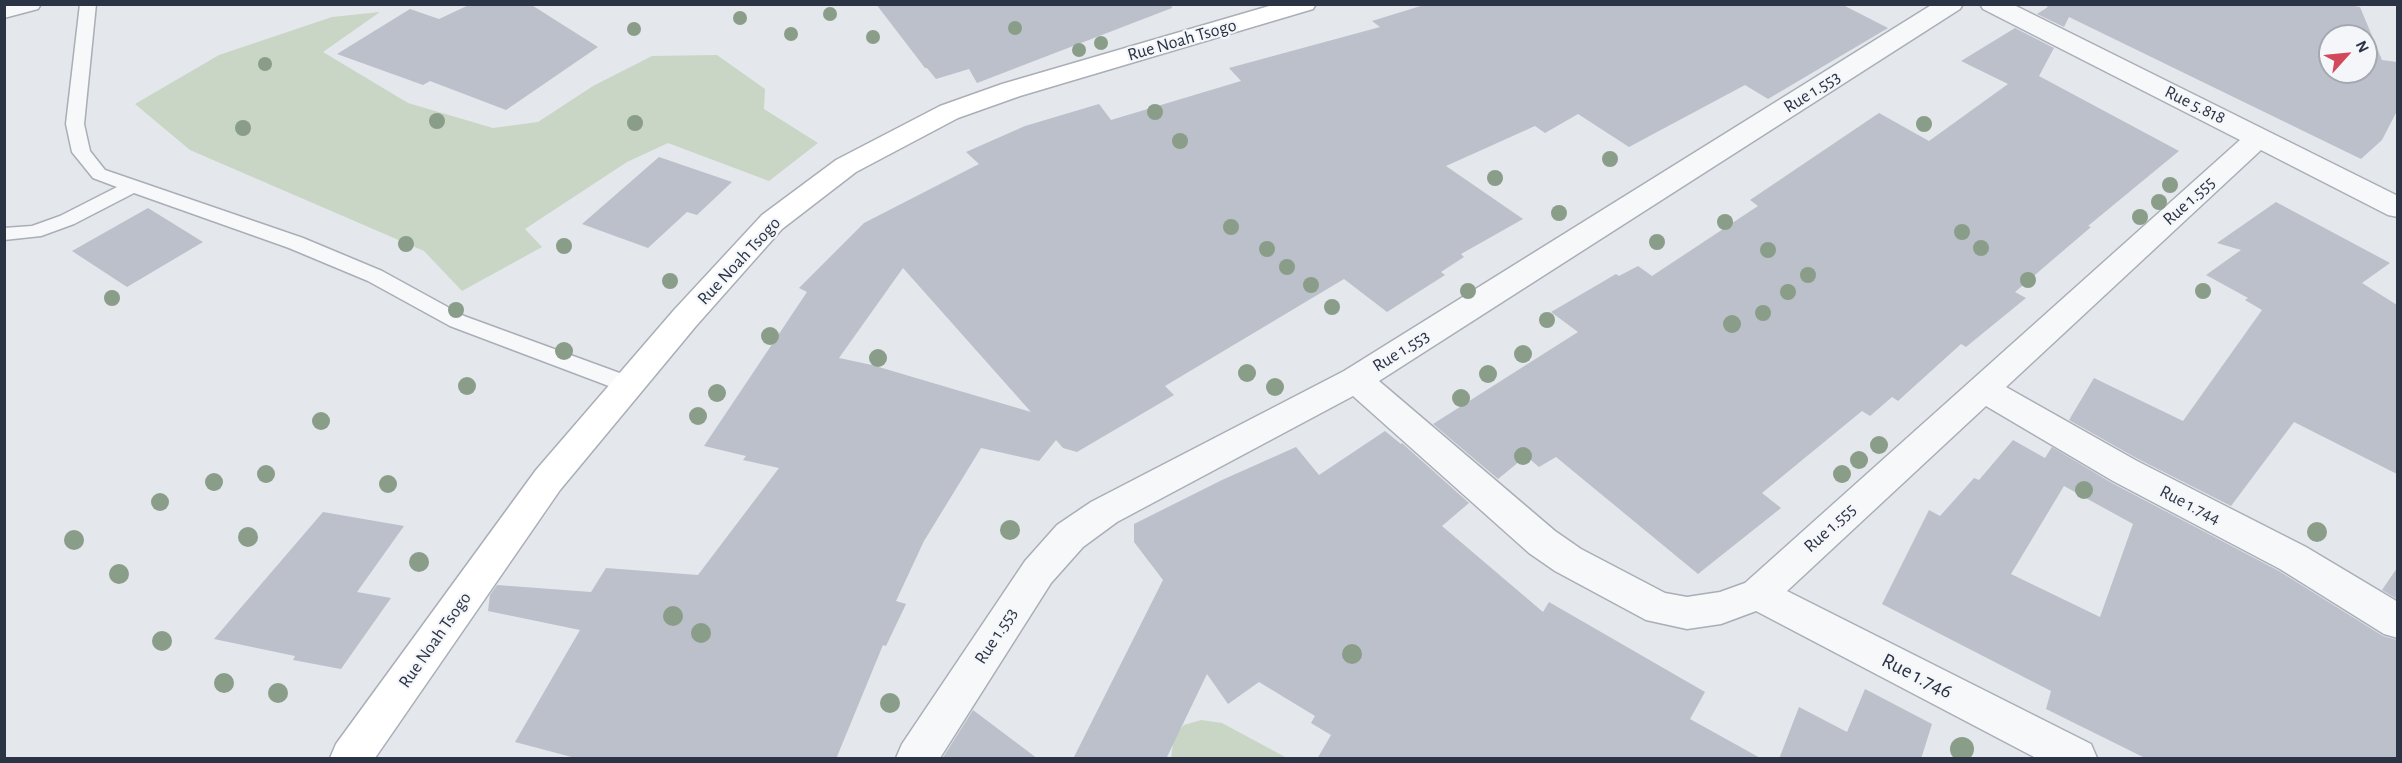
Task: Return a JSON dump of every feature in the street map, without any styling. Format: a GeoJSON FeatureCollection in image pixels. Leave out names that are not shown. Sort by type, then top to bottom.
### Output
{"type":"FeatureCollection","features":[{"type":"Feature","properties":{"kind":"main road","name":"Rue Noah Tsogo"},"geometry":{"type":"LineString","coordinates":[[351,759],[548,480],[772,222],[846,166],[949,112],[1011,90],[1304,4]]}},
{"type":"Feature","properties":{"kind":"street"},"geometry":{"type":"LineString","coordinates":[[4,11],[29,4]]}},
{"type":"Feature","properties":{"kind":"street","name":"Rue 1.553"},"geometry":{"type":"LineString","coordinates":[[917,759],[1038,572],[1070,536],[1104,512],[1356,380],[1951,4]]}},
{"type":"Feature","properties":{"kind":"street","name":"Rue 5.818"},"geometry":{"type":"LineString","coordinates":[[1992,4],[2397,207]]}},
{"type":"Feature","properties":{"kind":"street","name":"Rue 1.555"},"geometry":{"type":"LineString","coordinates":[[1356,380],[1542,542],[1568,560],[1659,608],[1687,613],[1721,608],[1758,594],[2259,136]]}},
{"type":"Feature","properties":{"kind":"street","name":"Rue 1.744"},"geometry":{"type":"LineString","coordinates":[[1983,389],[2125,471],[2293,558],[2397,622]]}},
{"type":"Feature","properties":{"kind":"street","name":"Rue 1.746"},"geometry":{"type":"LineString","coordinates":[[1758,594],[2076,759]]}},
{"type":"Feature","properties":{"kind":"lane"},"geometry":{"type":"LineString","coordinates":[[88,4],[75,124],[81,152],[99,174],[296,243],[375,276],[457,321],[629,385]]}},
{"type":"Feature","properties":{"kind":"lane"},"geometry":{"type":"LineString","coordinates":[[4,234],[34,232],[67,220],[133,186]]}},
{"type":"Feature","properties":{"kind":"green space"},"geometry":{"type":"Polygon","coordinates":[[[380,12],[323,52],[408,103],[493,128],[538,122],[593,86],[652,56],[717,55],[765,89],[764,109],[818,143],[769,181],[668,143],[627,162],[525,229],[542,247],[462,291],[424,251],[190,150],[135,104],[219,55],[332,17],[380,12]]]}},
{"type":"Feature","properties":{"kind":"green space"},"geometry":{"type":"Polygon","coordinates":[[[1201,720],[1222,723],[1287,758],[1171,758],[1174,736],[1184,725],[1201,720]]]}},
{"type":"Feature","properties":{"kind":"building"},"geometry":{"type":"Polygon","coordinates":[[[471,4],[530,4],[598,47],[506,110],[430,81],[423,85],[337,54],[410,9],[439,19],[471,4]]]}},
{"type":"Feature","properties":{"kind":"building"},"geometry":{"type":"Polygon","coordinates":[[[876,4],[1171,4],[1172,8],[977,83],[969,69],[936,79],[876,4]]]}},
{"type":"Feature","properties":{"kind":"building"},"geometry":{"type":"Polygon","coordinates":[[[1427,4],[1841,4],[1888,28],[1768,99],[1745,85],[1629,147],[1578,114],[1545,133],[1535,126],[1446,166],[1523,219],[1461,254],[1464,257],[1441,272],[1445,275],[1387,312],[1344,279],[1165,386],[1174,395],[1077,452],[1063,448],[1056,440],[1039,461],[981,448],[924,541],[896,601],[906,604],[886,646],[883,645],[836,759],[579,759],[515,742],[580,630],[488,611],[490,595],[497,585],[591,592],[606,568],[698,575],[779,468],[743,460],[746,456],[704,446],[807,292],[799,288],[864,223],[979,164],[966,152],[1025,126],[1099,104],[1111,120],[1241,81],[1229,68],[1380,27],[1372,21],[1427,4]],[[903,268],[839,358],[872,365],[1031,412],[903,268]]]}},
{"type":"Feature","properties":{"kind":"building"},"geometry":{"type":"Polygon","coordinates":[[[2043,4],[2345,4],[2360,7],[2367,24],[2318,24],[2318,84],[2378,84],[2378,50],[2382,60],[2397,62],[2397,111],[2382,140],[2361,159],[2069,17],[2064,27],[2037,14],[2048,7],[2043,4]]]}},
{"type":"Feature","properties":{"kind":"building"},"geometry":{"type":"Polygon","coordinates":[[[2015,28],[2054,48],[2039,76],[2179,151],[2088,226],[2091,227],[2015,292],[2026,298],[1966,347],[1961,344],[1898,401],[1892,397],[1870,416],[1862,411],[1762,493],[1781,508],[1698,574],[1556,457],[1539,467],[1526,456],[1498,479],[1433,424],[1578,332],[1551,312],[1616,274],[1619,276],[1638,266],[1652,276],[1758,206],[1750,200],[1879,113],[1929,141],[2008,84],[1961,61],[2015,28]]]}},
{"type":"Feature","properties":{"kind":"building"},"geometry":{"type":"Polygon","coordinates":[[[659,157],[732,182],[697,215],[687,212],[648,248],[582,224],[659,157]]]}},
{"type":"Feature","properties":{"kind":"building"},"geometry":{"type":"Polygon","coordinates":[[[2276,202],[2390,263],[2362,283],[2397,305],[2397,474],[2294,422],[2231,506],[2138,459],[2069,420],[2094,378],[2183,421],[2262,310],[2245,300],[2248,298],[2206,275],[2241,250],[2217,243],[2276,202]]]}},
{"type":"Feature","properties":{"kind":"building"},"geometry":{"type":"Polygon","coordinates":[[[148,208],[203,242],[127,287],[72,251],[148,208]]]}},
{"type":"Feature","properties":{"kind":"building"},"geometry":{"type":"Polygon","coordinates":[[[1385,431],[1402,443],[1469,503],[1442,526],[1543,612],[1549,602],[1705,692],[1690,719],[1762,759],[1317,759],[1331,735],[1311,723],[1315,716],[1259,682],[1228,704],[1207,674],[1166,759],[1073,759],[1163,580],[1134,542],[1134,524],[1222,480],[1296,447],[1319,475],[1385,431]]]}},
{"type":"Feature","properties":{"kind":"building"},"geometry":{"type":"Polygon","coordinates":[[[2013,440],[2045,458],[2052,447],[2112,483],[2279,571],[2383,636],[2397,640],[2397,759],[2147,759],[2046,709],[2051,691],[1882,604],[1929,510],[1940,516],[1974,478],[1979,480],[2013,440]],[[2064,486],[2011,574],[2100,617],[2133,524],[2064,486]]]}},
{"type":"Feature","properties":{"kind":"building"},"geometry":{"type":"Polygon","coordinates":[[[323,512],[404,526],[357,592],[391,598],[341,669],[293,660],[295,656],[214,639],[323,512]]]}},
{"type":"Feature","properties":{"kind":"building"},"geometry":{"type":"Polygon","coordinates":[[[2397,568],[2397,599],[2382,590],[2397,568]]]}},
{"type":"Feature","properties":{"kind":"building"},"geometry":{"type":"Polygon","coordinates":[[[1865,689],[1932,724],[1921,759],[1779,759],[1799,707],[1847,732],[1865,689]]]}},
{"type":"Feature","properties":{"kind":"building"},"geometry":{"type":"Polygon","coordinates":[[[973,710],[1038,759],[942,759],[973,710]]]}}]}
